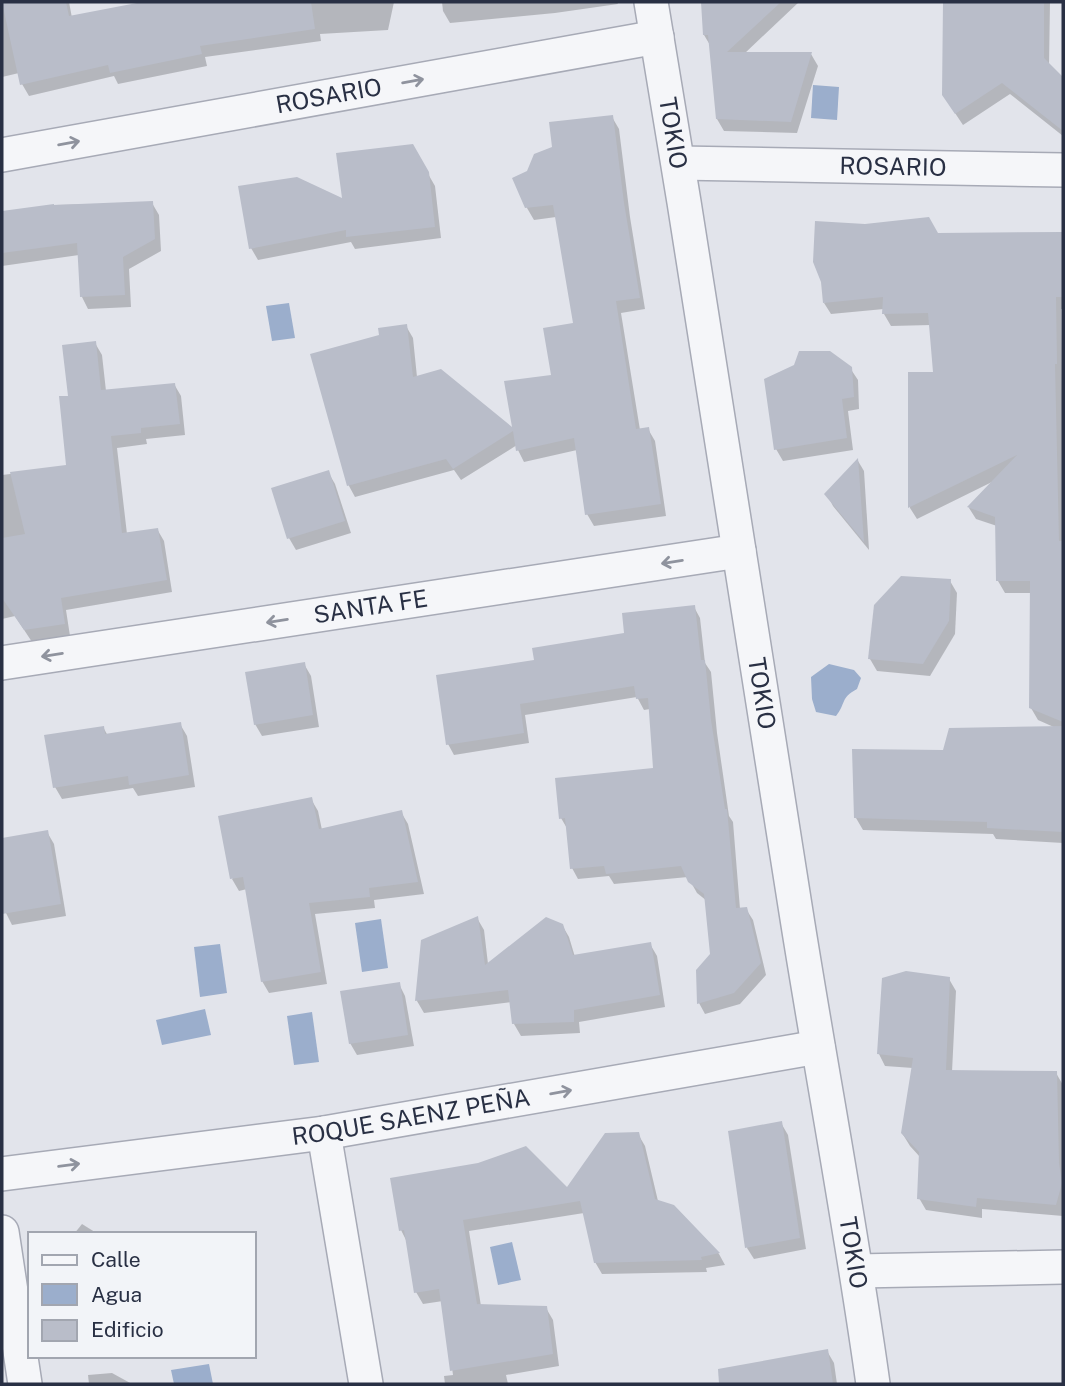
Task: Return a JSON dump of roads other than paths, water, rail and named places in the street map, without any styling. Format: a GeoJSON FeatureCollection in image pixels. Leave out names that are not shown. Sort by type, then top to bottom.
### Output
{"type":"FeatureCollection","features":[{"type":"Feature","properties":{"kind":"street","name":"TOKIO"},"geometry":{"type":"LineString","coordinates":[[652,2],[818,1047],[857,1270],[873,1384]]}},
{"type":"Feature","properties":{"kind":"street","name":"ROSARIO"},"geometry":{"type":"LineString","coordinates":[[2,155],[657,37]]}},
{"type":"Feature","properties":{"kind":"street","name":"ROSARIO"},"geometry":{"type":"LineString","coordinates":[[679,163],[1063,170]]}},
{"type":"Feature","properties":{"kind":"street","name":"SANTA FE"},"geometry":{"type":"LineString","coordinates":[[2,663],[739,551]]}},
{"type":"Feature","properties":{"kind":"street","name":"ROQUE SAENZ PEÑA"},"geometry":{"type":"LineString","coordinates":[[2,1174],[324,1133],[818,1047]]}},
{"type":"Feature","properties":{"kind":"street"},"geometry":{"type":"LineString","coordinates":[[324,1133],[366,1384]]}},
{"type":"Feature","properties":{"kind":"street"},"geometry":{"type":"LineString","coordinates":[[2,1231],[25,1384]]}},
{"type":"Feature","properties":{"kind":"street"},"geometry":{"type":"LineString","coordinates":[[857,1270],[1063,1267]]}},
{"type":"Feature","properties":{"kind":"water"},"geometry":{"type":"Polygon","coordinates":[[[813,85],[839,87],[837,120],[811,118],[813,85]]]}},
{"type":"Feature","properties":{"kind":"water"},"geometry":{"type":"Polygon","coordinates":[[[289,303],[295,338],[272,341],[266,306],[289,303]]]}},
{"type":"Feature","properties":{"kind":"water"},"geometry":{"type":"Polygon","coordinates":[[[829,664],[854,670],[861,678],[857,689],[846,698],[836,716],[816,712],[812,699],[811,677],[829,664]]]}},
{"type":"Feature","properties":{"kind":"water"},"geometry":{"type":"Polygon","coordinates":[[[381,919],[388,968],[362,972],[355,923],[381,919]]]}},
{"type":"Feature","properties":{"kind":"water"},"geometry":{"type":"Polygon","coordinates":[[[220,944],[227,993],[200,997],[194,947],[220,944]]]}},
{"type":"Feature","properties":{"kind":"water"},"geometry":{"type":"Polygon","coordinates":[[[205,1009],[211,1035],[162,1045],[156,1020],[205,1009]]]}},
{"type":"Feature","properties":{"kind":"water"},"geometry":{"type":"Polygon","coordinates":[[[312,1012],[319,1062],[294,1065],[287,1016],[312,1012]]]}},
{"type":"Feature","properties":{"kind":"water"},"geometry":{"type":"Polygon","coordinates":[[[512,1242],[521,1280],[498,1285],[490,1247],[512,1242]]]}},
{"type":"Feature","properties":{"kind":"water"},"geometry":{"type":"Polygon","coordinates":[[[209,1364],[213,1384],[174,1384],[171,1370],[209,1364]]]}}]}
